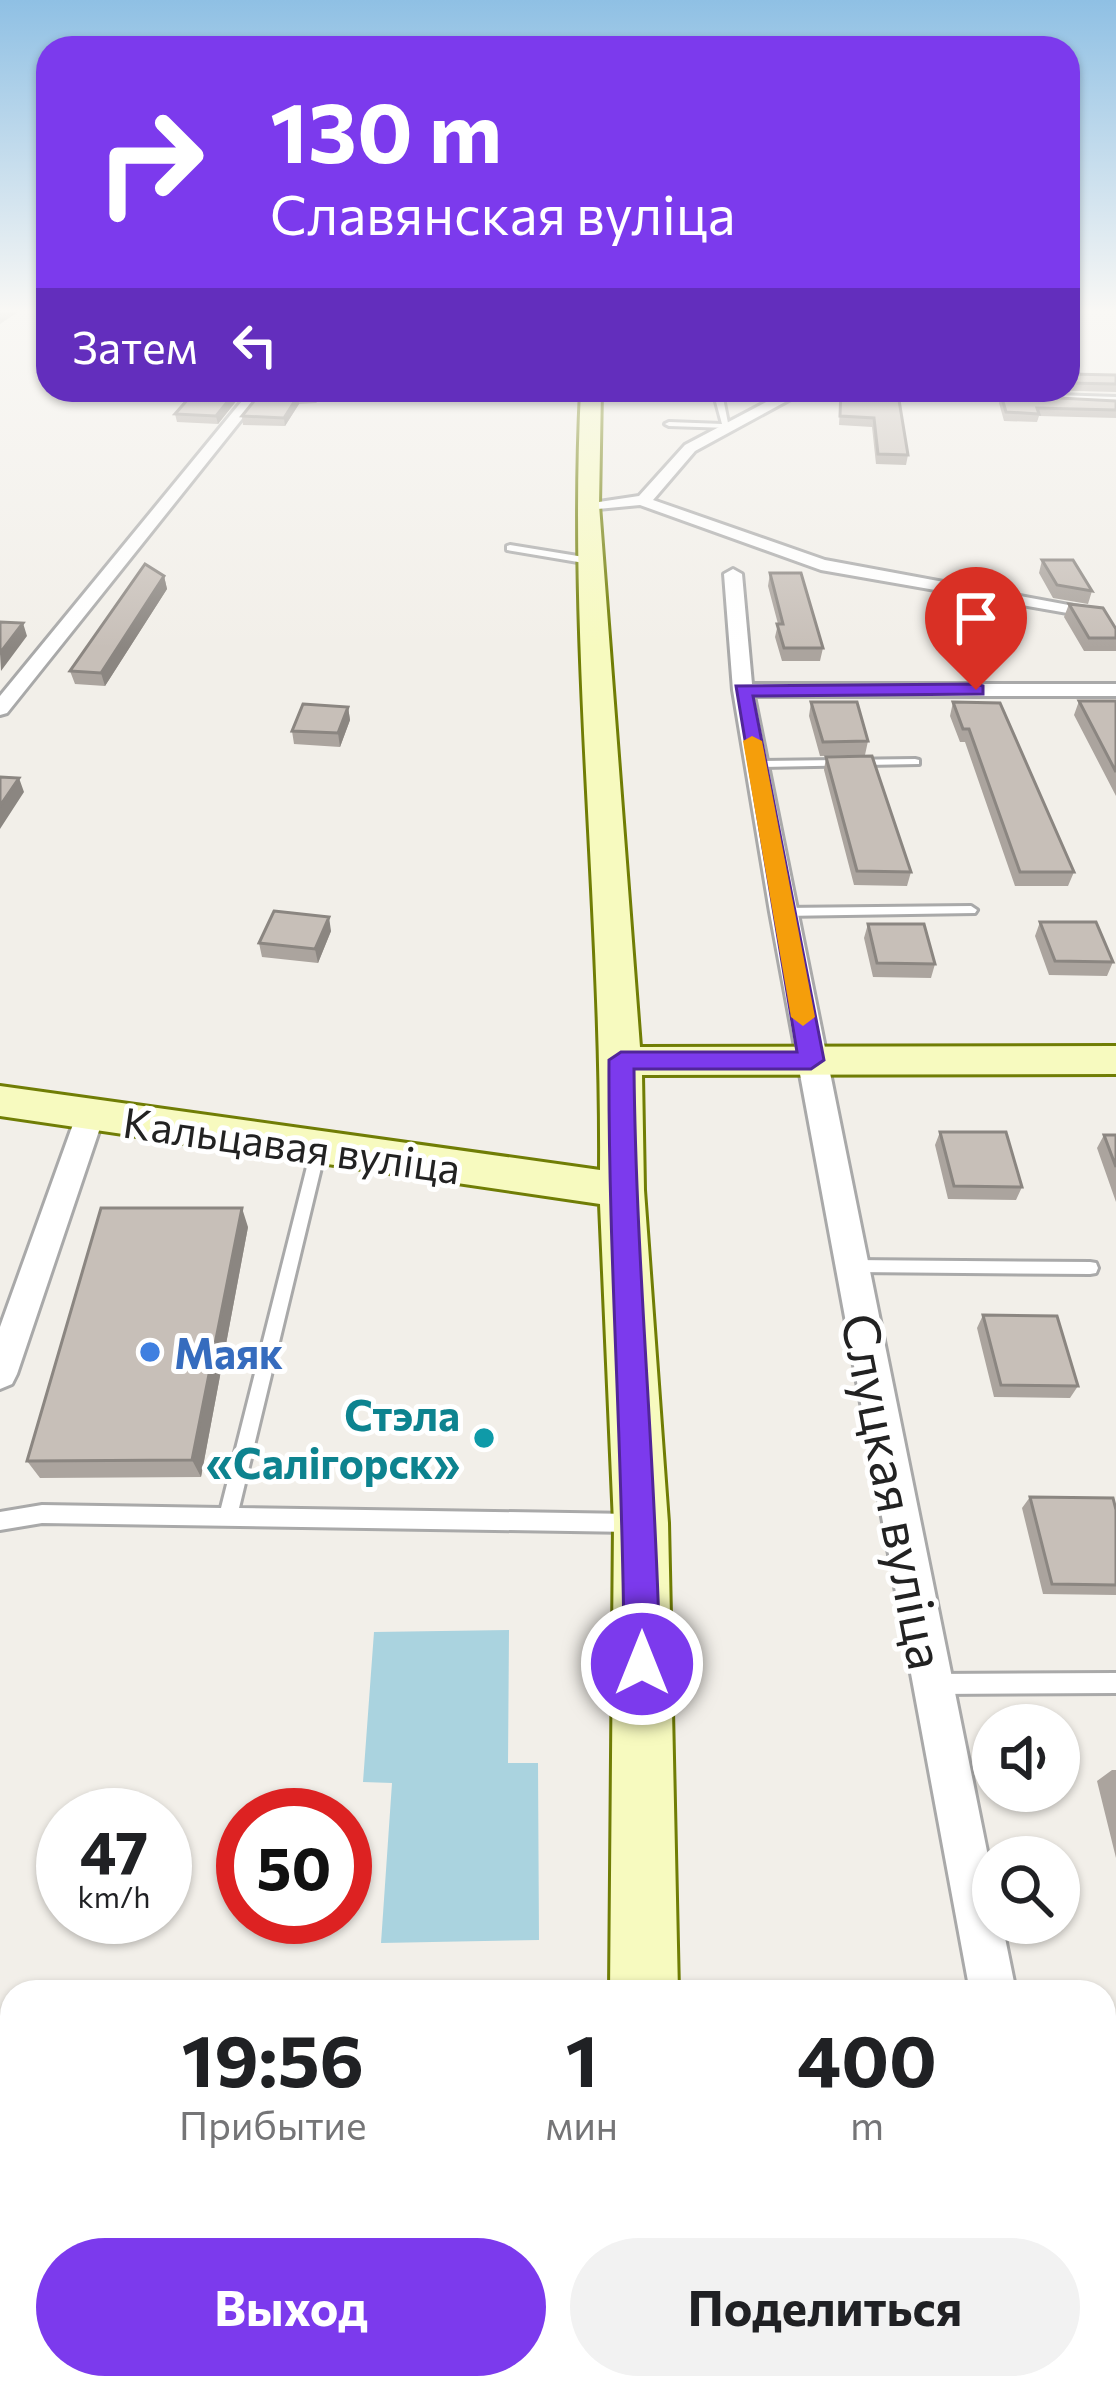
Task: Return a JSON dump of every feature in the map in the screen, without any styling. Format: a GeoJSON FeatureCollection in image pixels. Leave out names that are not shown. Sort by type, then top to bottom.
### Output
{"type":"FeatureCollection","features":[{"type":"Feature","properties":{"kind":"main road"},"geometry":{"type":"LineString","coordinates":[[590,424],[587,505],[621,1060],[622,1190],[640,1523],[644,1980]]}},
{"type":"Feature","properties":{"kind":"main road"},"geometry":{"type":"LineString","coordinates":[[621,1060],[1116,1060]]}},
{"type":"Feature","properties":{"kind":"main road"},"geometry":{"type":"LineString","coordinates":[[0,1101],[90,1116]]}},
{"type":"Feature","properties":{"kind":"main road","name":"Кальцавая вуліца"},"geometry":{"type":"LineString","coordinates":[[90,1116],[320,1144],[622,1190]]}},
{"type":"Feature","properties":{"kind":"street"},"geometry":{"type":"LineString","coordinates":[[0,709],[231,424]]}},
{"type":"Feature","properties":{"kind":"street"},"geometry":{"type":"LineString","coordinates":[[587,505],[644,500],[689,448],[730,424]]}},
{"type":"Feature","properties":{"kind":"street"},"geometry":{"type":"LineString","coordinates":[[644,500],[651,507],[821,565],[1090,614]]}},
{"type":"Feature","properties":{"kind":"street","name":"Слуцкая вуліца"},"geometry":{"type":"LineString","coordinates":[[733,574],[742,685],[782,912],[991,1980]]}},
{"type":"Feature","properties":{"kind":"street"},"geometry":{"type":"LineString","coordinates":[[742,685],[1116,690]]}},
{"type":"Feature","properties":{"kind":"street","name":"Кальцавая вуліца"},"geometry":{"type":"LineString","coordinates":[[0,1374],[90,1116]]}},
{"type":"Feature","properties":{"kind":"lane"},"geometry":{"type":"LineString","coordinates":[[669,424],[726,426]]}},
{"type":"Feature","properties":{"kind":"lane"},"geometry":{"type":"LineString","coordinates":[[510,548],[590,560]]}},
{"type":"Feature","properties":{"kind":"lane"},"geometry":{"type":"LineString","coordinates":[[757,764],[915,762]]}},
{"type":"Feature","properties":{"kind":"lane"},"geometry":{"type":"LineString","coordinates":[[782,912],[971,910]]}},
{"type":"Feature","properties":{"kind":"lane"},"geometry":{"type":"LineString","coordinates":[[228,1516],[320,1144]]}},
{"type":"Feature","properties":{"kind":"lane"},"geometry":{"type":"LineString","coordinates":[[851,1266],[1090,1268]]}},
{"type":"Feature","properties":{"kind":"lane"},"geometry":{"type":"LineString","coordinates":[[0,1521],[43,1514],[640,1523]]}},
{"type":"Feature","properties":{"kind":"lane"},"geometry":{"type":"LineString","coordinates":[[933,1684],[1116,1683]]}},
{"type":"Feature","properties":{"kind":"water"},"geometry":{"type":"Polygon","coordinates":[[[509,1630],[508,1763],[538,1763],[539,1940],[381,1943],[392,1783],[363,1782],[374,1632],[509,1630]]]}},
{"type":"Feature","properties":{"kind":"building"},"geometry":{"type":"Polygon","coordinates":[[[875,424],[903,424],[908,455],[878,454],[875,424]]]}},
{"type":"Feature","properties":{"kind":"building"},"geometry":{"type":"Polygon","coordinates":[[[1042,560],[1073,560],[1092,591],[1057,585],[1042,560]]]}},
{"type":"Feature","properties":{"kind":"building"},"geometry":{"type":"Polygon","coordinates":[[[145,564],[164,576],[101,673],[70,671],[145,564]]]}},
{"type":"Feature","properties":{"kind":"building"},"geometry":{"type":"Polygon","coordinates":[[[770,573],[801,573],[823,648],[784,648],[770,573]]]}},
{"type":"Feature","properties":{"kind":"building"},"geometry":{"type":"Polygon","coordinates":[[[1069,604],[1103,608],[1116,638],[1089,638],[1069,604]]]}},
{"type":"Feature","properties":{"kind":"building"},"geometry":{"type":"Polygon","coordinates":[[[0,622],[23,623],[0,653],[0,622]]]}},
{"type":"Feature","properties":{"kind":"building"},"geometry":{"type":"Polygon","coordinates":[[[1079,701],[1116,701],[1116,772],[1079,701]]]}},
{"type":"Feature","properties":{"kind":"building"},"geometry":{"type":"Polygon","coordinates":[[[811,702],[857,702],[868,741],[823,742],[811,702]]]}},
{"type":"Feature","properties":{"kind":"building"},"geometry":{"type":"Polygon","coordinates":[[[953,702],[1000,703],[1074,872],[1020,872],[969,729],[963,729],[953,702]]]}},
{"type":"Feature","properties":{"kind":"building"},"geometry":{"type":"Polygon","coordinates":[[[303,704],[348,707],[338,733],[292,731],[303,704]]]}},
{"type":"Feature","properties":{"kind":"building"},"geometry":{"type":"Polygon","coordinates":[[[872,756],[911,872],[857,871],[826,757],[872,756]]]}},
{"type":"Feature","properties":{"kind":"building"},"geometry":{"type":"Polygon","coordinates":[[[0,777],[19,778],[0,806],[0,777]]]}},
{"type":"Feature","properties":{"kind":"building"},"geometry":{"type":"Polygon","coordinates":[[[274,911],[329,917],[315,949],[259,943],[274,911]]]}},
{"type":"Feature","properties":{"kind":"building"},"geometry":{"type":"Polygon","coordinates":[[[1040,922],[1096,922],[1113,962],[1055,961],[1040,922]]]}},
{"type":"Feature","properties":{"kind":"building"},"geometry":{"type":"Polygon","coordinates":[[[868,924],[924,924],[935,964],[877,963],[868,924]]]}},
{"type":"Feature","properties":{"kind":"building"},"geometry":{"type":"Polygon","coordinates":[[[940,1132],[1006,1132],[1022,1187],[954,1186],[940,1132]]]}},
{"type":"Feature","properties":{"kind":"building"},"geometry":{"type":"Polygon","coordinates":[[[1104,1135],[1116,1135],[1116,1167],[1104,1135]]]}},
{"type":"Feature","properties":{"kind":"building","name":"Маяк"},"geometry":{"type":"Polygon","coordinates":[[[101,1208],[242,1208],[192,1460],[27,1461],[101,1208]]]}},
{"type":"Feature","properties":{"kind":"building"},"geometry":{"type":"Polygon","coordinates":[[[983,1315],[1057,1316],[1078,1386],[1001,1385],[983,1315]]]}},
{"type":"Feature","properties":{"kind":"building"},"geometry":{"type":"Polygon","coordinates":[[[1030,1497],[1113,1498],[1116,1585],[1052,1584],[1030,1497]]]}},
{"type":"Feature","properties":{"kind":"slow traffic"},"geometry":{"type":"LineString","coordinates":[[752,741],[803,1017]]}},
{"type":"Feature","properties":{"kind":"place","name":"Маяк"},"geometry":{"type":"Point","coordinates":[150,1352]}},
{"type":"Feature","properties":{"kind":"place","name":"Стэла «Салігорск»"},"geometry":{"type":"Point","coordinates":[484,1438]}},
{"type":"Feature","properties":{"kind":"route"},"geometry":{"type":"LineString","coordinates":[[642,1664],[621,1060],[811,1060],[743,690],[976,690]]}}]}
